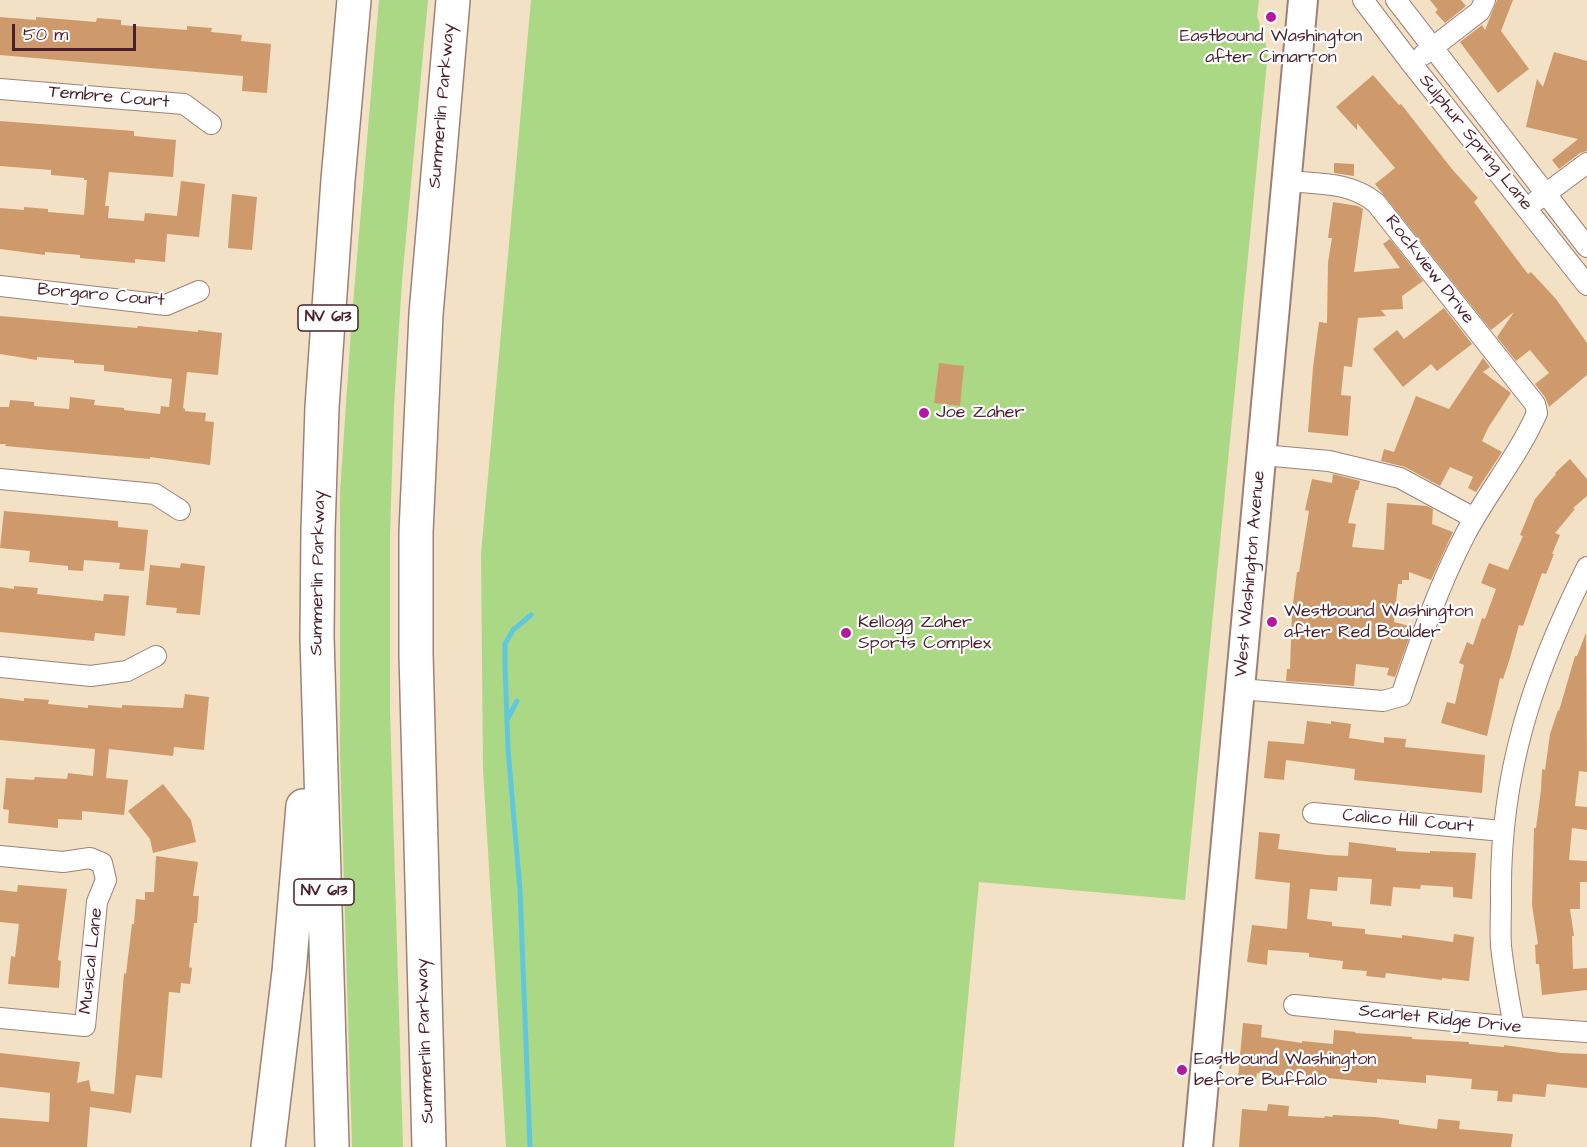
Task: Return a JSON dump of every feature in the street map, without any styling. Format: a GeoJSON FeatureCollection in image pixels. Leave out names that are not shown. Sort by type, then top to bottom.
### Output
{"type":"FeatureCollection","features":[{"type":"Feature","properties":{"kind":"highway","name":"Summerlin Parkway"},"geometry":{"type":"LineString","coordinates":[[332,1147],[317,637],[322,407],[338,180],[354,0]]}},
{"type":"Feature","properties":{"kind":"highway","name":"Summerlin Parkway"},"geometry":{"type":"LineString","coordinates":[[429,1147],[416,654],[416,542],[426,314],[453,0]]}},
{"type":"Feature","properties":{"kind":"highway"},"geometry":{"type":"LineString","coordinates":[[268,1147],[291,952],[317,637]]}},
{"type":"Feature","properties":{"kind":"highway"},"geometry":{"type":"LineString","coordinates":[[426,1022],[452,1147]]}},
{"type":"Feature","properties":{"kind":"main road","name":"West Washington Avenue"},"geometry":{"type":"LineString","coordinates":[[1198,1147],[1303,0]]}},
{"type":"Feature","properties":{"kind":"street","name":"Sulphur Spring Lane"},"geometry":{"type":"LineString","coordinates":[[1363,0],[1587,285]]}},
{"type":"Feature","properties":{"kind":"street","name":"Sulphur Spring Lane"},"geometry":{"type":"LineString","coordinates":[[1396,0],[1587,247]]}},
{"type":"Feature","properties":{"kind":"street"},"geometry":{"type":"LineString","coordinates":[[1411,63],[1480,11],[1485,0]]}},
{"type":"Feature","properties":{"kind":"street","name":"Tembre Court"},"geometry":{"type":"LineString","coordinates":[[0,89],[184,104],[212,124]]}},
{"type":"Feature","properties":{"kind":"street"},"geometry":{"type":"LineString","coordinates":[[1527,208],[1587,163]]}},
{"type":"Feature","properties":{"kind":"street","name":"Rockview Drive"},"geometry":{"type":"LineString","coordinates":[[1287,181],[1347,187],[1365,194],[1376,203],[1535,404],[1537,413],[1528,433],[1474,518]]}},
{"type":"Feature","properties":{"kind":"street","name":"Borgaro Court"},"geometry":{"type":"LineString","coordinates":[[0,286],[166,305],[199,291]]}},
{"type":"Feature","properties":{"kind":"street"},"geometry":{"type":"LineString","coordinates":[[1240,689],[1383,701],[1401,696],[1432,605],[1474,518],[1400,478],[1329,461],[1262,455]]}},
{"type":"Feature","properties":{"kind":"street"},"geometry":{"type":"LineString","coordinates":[[0,479],[155,494],[180,510]]}},
{"type":"Feature","properties":{"kind":"street"},"geometry":{"type":"LineString","coordinates":[[1514,1027],[1501,945],[1502,831],[1509,779],[1518,739],[1538,674],[1561,618],[1587,567]]}},
{"type":"Feature","properties":{"kind":"street"},"geometry":{"type":"LineString","coordinates":[[0,667],[92,676],[127,671],[156,656]]}},
{"type":"Feature","properties":{"kind":"street","name":"Calico Hill Court"},"geometry":{"type":"LineString","coordinates":[[1313,813],[1502,831]]}},
{"type":"Feature","properties":{"kind":"street","name":"Musical Lane"},"geometry":{"type":"LineString","coordinates":[[0,856],[63,862],[90,858],[102,863],[106,880],[97,903],[85,1026],[0,1018]]}},
{"type":"Feature","properties":{"kind":"street","name":"Scarlet Ridge Drive"},"geometry":{"type":"LineString","coordinates":[[1294,1005],[1587,1032]]}},
{"type":"Feature","properties":{"kind":"green space"},"geometry":{"type":"Polygon","coordinates":[[[379,0],[428,0],[402,281],[394,405],[390,536],[390,711],[403,1147],[352,1147],[340,753],[340,492],[352,316],[379,0]]]}},
{"type":"Feature","properties":{"kind":"green space","name":"Kellogg Zaher Sports Complex"},"geometry":{"type":"Polygon","coordinates":[[[531,0],[1259,0],[1257,16],[1268,52],[1185,900],[979,882],[954,1147],[506,1147],[483,769],[481,554],[531,0]]]}},
{"type":"Feature","properties":{"kind":"building"},"geometry":{"type":"Polygon","coordinates":[[[1430,0],[1461,0],[1466,6],[1445,23],[1435,12],[1438,10],[1430,0]]]}},
{"type":"Feature","properties":{"kind":"building"},"geometry":{"type":"Polygon","coordinates":[[[1497,0],[1513,0],[1501,31],[1529,69],[1498,93],[1460,42],[1482,25],[1485,30],[1497,0]]]}},
{"type":"Feature","properties":{"kind":"building"},"geometry":{"type":"Polygon","coordinates":[[[0,17],[36,20],[36,17],[96,22],[97,18],[121,20],[121,25],[187,30],[187,26],[212,28],[211,32],[242,35],[241,41],[271,44],[267,93],[242,91],[243,76],[0,55],[0,17]]]}},
{"type":"Feature","properties":{"kind":"building"},"geometry":{"type":"Polygon","coordinates":[[[1554,52],[1587,61],[1587,151],[1580,153],[1559,169],[1552,160],[1578,139],[1526,127],[1537,79],[1543,87],[1554,52]]]}},
{"type":"Feature","properties":{"kind":"building"},"geometry":{"type":"Polygon","coordinates":[[[1373,75],[1399,105],[1401,104],[1478,198],[1474,202],[1503,241],[1528,274],[1531,272],[1556,299],[1587,343],[1587,375],[1549,407],[1535,384],[1549,373],[1530,350],[1516,361],[1497,337],[1514,312],[1491,330],[1375,184],[1395,168],[1357,123],[1357,130],[1336,107],[1373,75]]]}},
{"type":"Feature","properties":{"kind":"building"},"geometry":{"type":"Polygon","coordinates":[[[0,121],[134,131],[134,136],[176,140],[173,177],[109,172],[105,206],[109,206],[108,218],[144,221],[145,213],[177,216],[181,181],[205,184],[199,237],[167,234],[165,262],[135,259],[135,263],[80,258],[80,255],[45,252],[45,255],[0,249],[0,208],[48,209],[48,212],[84,215],[87,180],[51,175],[51,170],[0,166],[0,121]]]}},
{"type":"Feature","properties":{"kind":"building"},"geometry":{"type":"Polygon","coordinates":[[[1334,163],[1354,164],[1354,176],[1334,173],[1334,163]]]}},
{"type":"Feature","properties":{"kind":"building"},"geometry":{"type":"Polygon","coordinates":[[[232,194],[257,197],[252,250],[228,248],[232,194]]]}},
{"type":"Feature","properties":{"kind":"building"},"geometry":{"type":"Polygon","coordinates":[[[1333,202],[1363,209],[1354,272],[1400,268],[1383,244],[1390,239],[1423,281],[1402,296],[1403,309],[1381,310],[1386,316],[1358,318],[1352,367],[1344,366],[1341,395],[1351,396],[1348,436],[1308,432],[1319,322],[1327,323],[1328,262],[1332,238],[1328,238],[1333,202]]]}},
{"type":"Feature","properties":{"kind":"building"},"geometry":{"type":"Polygon","coordinates":[[[1444,308],[1472,344],[1437,371],[1431,364],[1403,387],[1373,349],[1397,330],[1404,339],[1444,308]]]}},
{"type":"Feature","properties":{"kind":"building"},"geometry":{"type":"Polygon","coordinates":[[[0,316],[222,333],[218,375],[187,372],[183,408],[185,411],[206,413],[205,421],[214,422],[210,465],[150,457],[150,459],[0,444],[0,407],[9,407],[10,400],[34,402],[34,406],[69,409],[70,397],[95,400],[94,405],[160,414],[161,406],[169,407],[172,379],[104,371],[104,365],[74,363],[74,360],[37,357],[37,360],[0,354],[0,316]]]}},
{"type":"Feature","properties":{"kind":"building"},"geometry":{"type":"Polygon","coordinates":[[[1483,358],[1490,367],[1483,372],[1511,393],[1482,441],[1502,452],[1476,492],[1468,488],[1473,477],[1450,467],[1440,486],[1405,467],[1381,461],[1384,449],[1394,452],[1416,396],[1449,409],[1483,358]]]}},
{"type":"Feature","properties":{"kind":"building"},"geometry":{"type":"Polygon","coordinates":[[[939,363],[964,366],[960,406],[934,403],[939,363]]]}},
{"type":"Feature","properties":{"kind":"building"},"geometry":{"type":"Polygon","coordinates":[[[1570,459],[1587,479],[1587,496],[1573,508],[1575,509],[1555,533],[1560,535],[1552,554],[1554,554],[1546,574],[1542,573],[1523,626],[1519,625],[1503,679],[1500,678],[1487,736],[1441,723],[1447,702],[1455,704],[1464,665],[1459,663],[1467,642],[1473,645],[1482,618],[1485,619],[1496,589],[1481,583],[1489,563],[1508,570],[1523,536],[1520,535],[1535,499],[1555,473],[1570,459]]]}},
{"type":"Feature","properties":{"kind":"building"},"geometry":{"type":"Polygon","coordinates":[[[1333,474],[1360,481],[1348,523],[1356,524],[1352,547],[1384,550],[1387,503],[1427,506],[1433,509],[1432,524],[1453,532],[1431,580],[1409,572],[1409,580],[1402,580],[1402,584],[1398,584],[1394,622],[1413,627],[1395,677],[1387,675],[1389,668],[1356,664],[1354,686],[1286,681],[1287,669],[1290,669],[1292,611],[1297,572],[1299,572],[1309,511],[1305,510],[1312,479],[1332,483],[1333,474]]]}},
{"type":"Feature","properties":{"kind":"building"},"geometry":{"type":"Polygon","coordinates":[[[4,511],[118,521],[118,527],[148,530],[144,571],[119,569],[120,563],[84,560],[83,571],[68,570],[68,566],[29,562],[30,551],[0,548],[4,511]]]}},
{"type":"Feature","properties":{"kind":"building"},"geometry":{"type":"Polygon","coordinates":[[[181,563],[205,566],[200,615],[176,613],[177,608],[146,605],[150,565],[180,568],[181,563]]]}},
{"type":"Feature","properties":{"kind":"building"},"geometry":{"type":"Polygon","coordinates":[[[14,586],[38,588],[37,594],[103,601],[104,594],[129,596],[125,636],[95,633],[94,641],[0,632],[0,587],[14,589],[14,586]]]}},
{"type":"Feature","properties":{"kind":"building"},"geometry":{"type":"Polygon","coordinates":[[[1586,633],[1587,772],[1579,771],[1575,806],[1587,807],[1587,830],[1572,828],[1569,860],[1587,861],[1587,882],[1580,882],[1580,909],[1570,909],[1574,936],[1572,936],[1573,969],[1587,968],[1587,990],[1542,995],[1539,964],[1536,964],[1535,945],[1538,944],[1532,905],[1534,828],[1536,828],[1542,769],[1545,770],[1550,734],[1575,656],[1577,656],[1586,633]]]}},
{"type":"Feature","properties":{"kind":"building"},"geometry":{"type":"Polygon","coordinates":[[[185,694],[209,697],[204,750],[174,747],[173,756],[109,749],[106,778],[128,780],[124,815],[82,811],[82,820],[58,819],[58,828],[8,823],[9,810],[3,809],[6,778],[67,779],[68,773],[93,776],[95,749],[0,740],[0,698],[24,701],[24,698],[49,700],[48,704],[88,708],[88,705],[122,708],[122,705],[183,708],[185,694]]]}},
{"type":"Feature","properties":{"kind":"building"},"geometry":{"type":"Polygon","coordinates":[[[1307,721],[1351,724],[1349,738],[1384,743],[1384,737],[1406,739],[1405,747],[1485,755],[1482,793],[1354,780],[1355,769],[1286,760],[1284,780],[1264,778],[1268,741],[1304,744],[1307,721]]]}},
{"type":"Feature","properties":{"kind":"building"},"geometry":{"type":"Polygon","coordinates":[[[163,784],[191,820],[196,842],[153,853],[150,839],[128,811],[163,784]]]}},
{"type":"Feature","properties":{"kind":"building"},"geometry":{"type":"Polygon","coordinates":[[[1259,832],[1280,834],[1278,849],[1327,855],[1348,856],[1349,842],[1396,848],[1396,851],[1476,853],[1472,899],[1453,897],[1453,887],[1421,885],[1420,889],[1393,887],[1391,906],[1370,904],[1372,879],[1338,877],[1337,891],[1310,889],[1307,919],[1332,922],[1332,926],[1365,929],[1365,934],[1402,938],[1402,935],[1453,942],[1454,934],[1474,937],[1469,981],[1386,973],[1385,978],[1366,976],[1367,971],[1342,969],[1343,961],[1309,957],[1309,953],[1268,950],[1267,965],[1247,962],[1252,925],[1287,929],[1290,883],[1255,879],[1259,832]]]}},
{"type":"Feature","properties":{"kind":"building"},"geometry":{"type":"Polygon","coordinates":[[[156,856],[198,862],[193,896],[199,896],[189,967],[192,968],[190,984],[181,983],[180,993],[169,992],[162,1078],[136,1075],[131,1113],[90,1107],[87,1147],[0,1147],[0,1118],[49,1122],[50,1093],[0,1087],[0,1053],[80,1062],[77,1083],[89,1080],[91,1091],[114,1094],[124,973],[126,974],[136,899],[145,900],[145,892],[154,892],[156,856]]]}},
{"type":"Feature","properties":{"kind":"building"},"geometry":{"type":"Polygon","coordinates":[[[18,885],[67,889],[58,960],[61,961],[59,988],[8,984],[11,956],[15,957],[19,924],[0,922],[0,890],[17,892],[18,885]]]}},
{"type":"Feature","properties":{"kind":"building"},"geometry":{"type":"Polygon","coordinates":[[[1243,1023],[1262,1025],[1261,1037],[1302,1043],[1302,1041],[1333,1044],[1334,1030],[1587,1054],[1587,1088],[1547,1084],[1545,1097],[1513,1094],[1512,1102],[1497,1101],[1498,1091],[1471,1089],[1472,1079],[1426,1075],[1426,1083],[1377,1079],[1377,1083],[1292,1075],[1292,1078],[1257,1073],[1256,1080],[1238,1078],[1243,1023]]]}},
{"type":"Feature","properties":{"kind":"building"},"geometry":{"type":"Polygon","coordinates":[[[1268,1104],[1289,1106],[1288,1116],[1375,1117],[1399,1120],[1399,1124],[1437,1129],[1438,1119],[1460,1121],[1459,1129],[1513,1134],[1511,1147],[1239,1147],[1242,1109],[1267,1111],[1268,1104]]]}},
{"type":"Feature","properties":{"kind":"waterway"},"geometry":{"type":"LineString","coordinates":[[530,1147],[520,890],[508,749],[505,644],[513,630],[531,615]]}},
{"type":"Feature","properties":{"kind":"waterway"},"geometry":{"type":"LineString","coordinates":[[508,718],[517,701]]}},
{"type":"Feature","properties":{"kind":"place","name":"Eastbound Washington after Cimarron"},"geometry":{"type":"Point","coordinates":[1271,17]}},
{"type":"Feature","properties":{"kind":"place","name":"Joe Zaher"},"geometry":{"type":"Point","coordinates":[924,413]}},
{"type":"Feature","properties":{"kind":"place","name":"Westbound Washington after Red Boulder"},"geometry":{"type":"Point","coordinates":[1272,622]}},
{"type":"Feature","properties":{"kind":"place","name":"Kellogg Zaher Sports Complex"},"geometry":{"type":"Point","coordinates":[846,633]}},
{"type":"Feature","properties":{"kind":"place","name":"Eastbound Washington before Buffalo"},"geometry":{"type":"Point","coordinates":[1182,1070]}}]}
